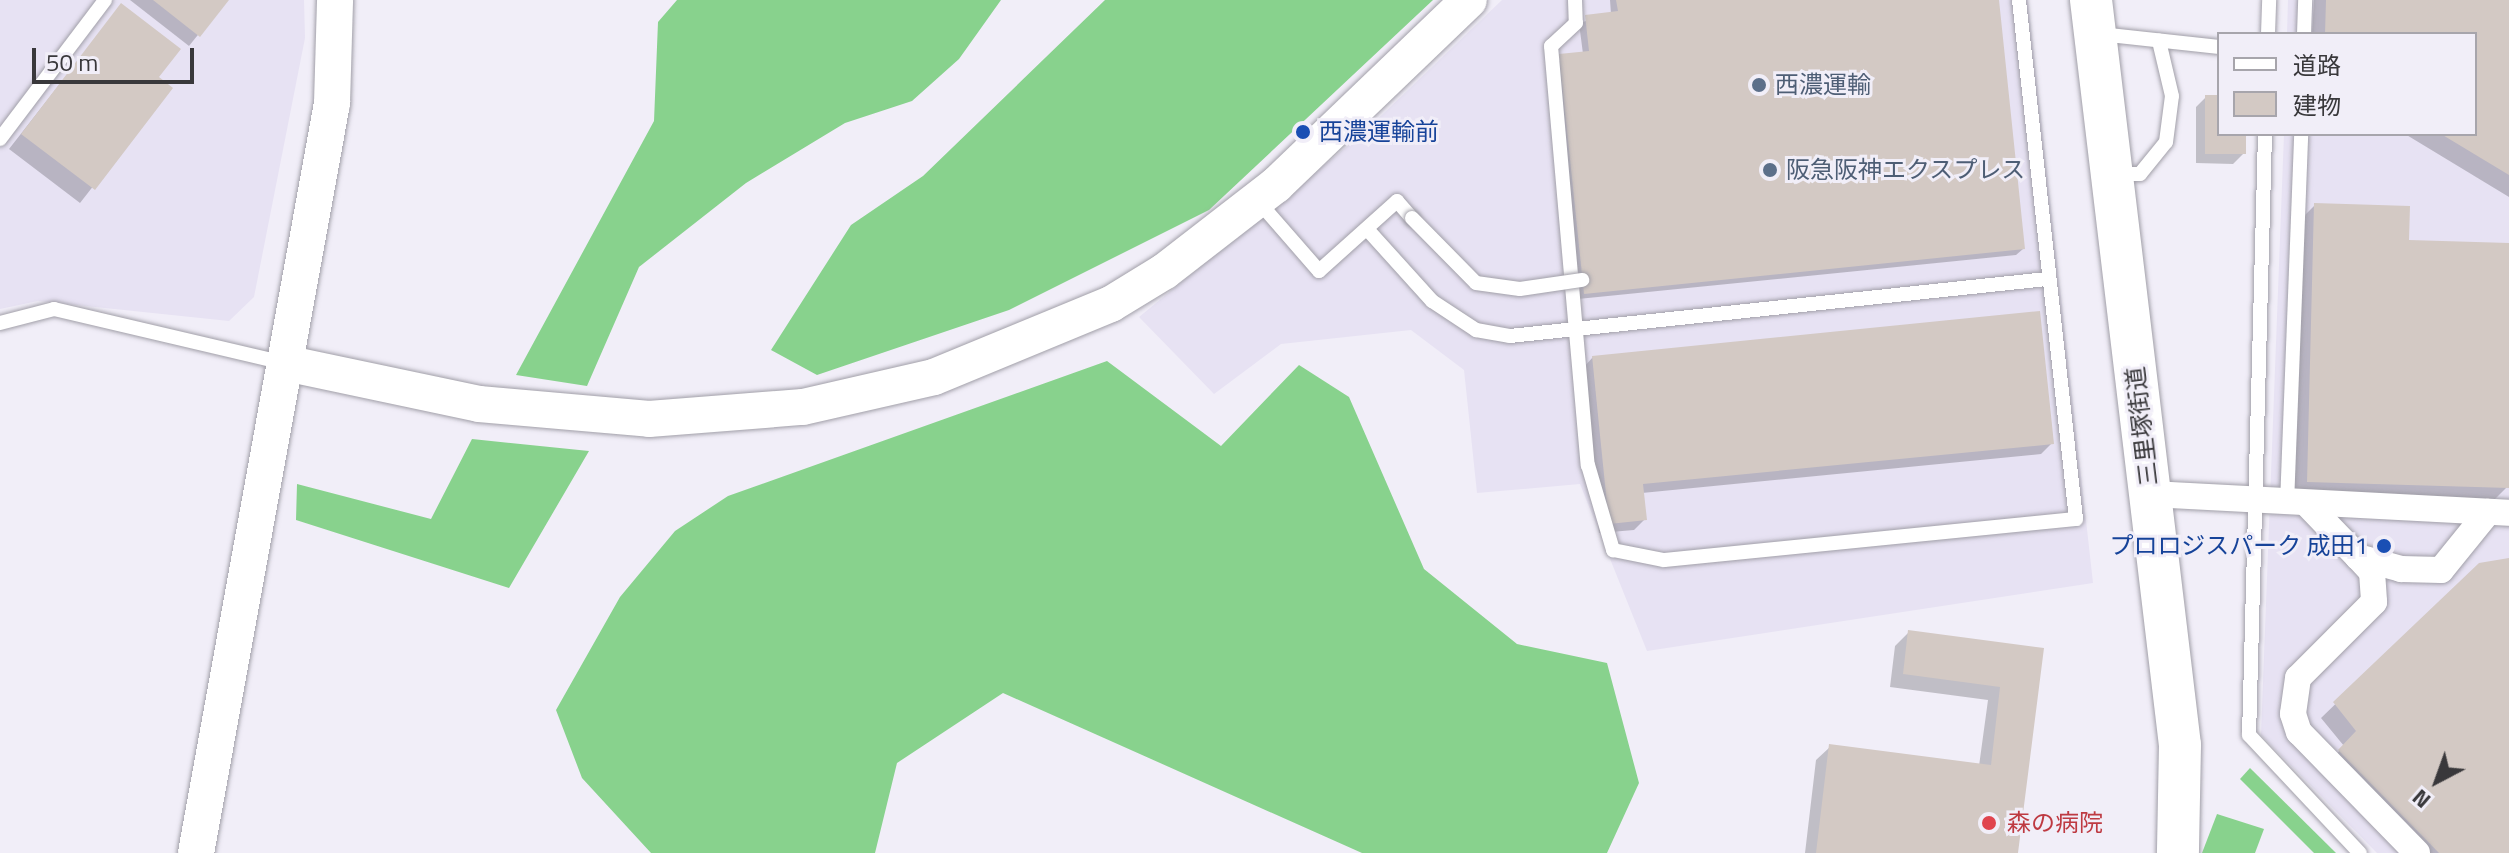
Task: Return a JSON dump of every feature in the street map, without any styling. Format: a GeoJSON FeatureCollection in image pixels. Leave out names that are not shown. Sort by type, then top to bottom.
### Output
{"type":"FeatureCollection","features":[{"type":"Feature","properties":{"kind":"main road","name":"三里塚街道"},"geometry":{"type":"LineString","coordinates":[[2093,17],[2180,745],[2178,853]]}},
{"type":"Feature","properties":{"kind":"street"},"geometry":{"type":"LineString","coordinates":[[196,853],[332,103],[335,0]]}},
{"type":"Feature","properties":{"kind":"street"},"geometry":{"type":"LineString","coordinates":[[285,363],[479,404],[567,414],[664,418],[803,407],[934,377],[1111,304],[1258,200],[1469,0]]}},
{"type":"Feature","properties":{"kind":"street"},"geometry":{"type":"LineString","coordinates":[[2150,494],[2255,503],[2498,512]]}},
{"type":"Feature","properties":{"kind":"street"},"geometry":{"type":"LineString","coordinates":[[2298,504],[2372,572],[2374,602],[2298,678],[2293,714],[2299,732],[2417,853]]}},
{"type":"Feature","properties":{"kind":"street"},"geometry":{"type":"LineString","coordinates":[[2358,557],[2441,570],[2498,512]]}},
{"type":"Feature","properties":{"kind":"lane"},"geometry":{"type":"LineString","coordinates":[[0,139],[105,0]]}},
{"type":"Feature","properties":{"kind":"lane"},"geometry":{"type":"LineString","coordinates":[[1575,0],[1576,23],[1551,46],[1588,465],[1613,550],[1664,560],[2076,519],[2047,279],[2019,0]]}},
{"type":"Feature","properties":{"kind":"lane"},"geometry":{"type":"LineString","coordinates":[[2268,32],[2269,0]]}},
{"type":"Feature","properties":{"kind":"lane"},"geometry":{"type":"LineString","coordinates":[[2304,32],[2305,0]]}},
{"type":"Feature","properties":{"kind":"lane"},"geometry":{"type":"LineString","coordinates":[[2093,17],[2159,41],[2217,47]]}},
{"type":"Feature","properties":{"kind":"lane"},"geometry":{"type":"LineString","coordinates":[[2112,174],[2140,174],[2166,142],[2172,96],[2159,41]]}},
{"type":"Feature","properties":{"kind":"lane"},"geometry":{"type":"LineString","coordinates":[[2265,136],[2249,735],[2360,853]]}},
{"type":"Feature","properties":{"kind":"lane"},"geometry":{"type":"LineString","coordinates":[[2298,504],[2301,136]]}},
{"type":"Feature","properties":{"kind":"lane"},"geometry":{"type":"LineString","coordinates":[[1258,200],[1319,271],[1397,201],[1476,283],[1520,289],[1582,280]]}},
{"type":"Feature","properties":{"kind":"lane"},"geometry":{"type":"LineString","coordinates":[[1367,229],[1432,301],[1476,330],[1574,330],[2047,279]]}},
{"type":"Feature","properties":{"kind":"lane"},"geometry":{"type":"LineString","coordinates":[[0,323],[54,309],[285,363]]}},
{"type":"Feature","properties":{"kind":"shaded area"},"geometry":{"type":"Polygon","coordinates":[[[0,0],[304,0],[305,38],[254,297],[229,321],[38,301],[0,309],[0,0]]]}},
{"type":"Feature","properties":{"kind":"shaded area"},"geometry":{"type":"Polygon","coordinates":[[[1502,0],[2028,0],[2093,583],[1647,651],[1580,484],[1477,493],[1464,370],[1411,330],[1281,344],[1214,394],[1139,317],[1361,135],[1502,0]]]}},
{"type":"Feature","properties":{"kind":"shaded area","name":"プロロジスパーク 成田1"},"geometry":{"type":"Polygon","coordinates":[[[2288,0],[2509,0],[2509,853],[2377,853],[2261,735],[2284,136],[2477,136],[2477,32],[2287,32],[2288,0]]]}},
{"type":"Feature","properties":{"kind":"green space"},"geometry":{"type":"Polygon","coordinates":[[[677,0],[1001,0],[959,59],[912,101],[845,123],[746,183],[639,267],[587,386],[516,375],[654,121],[658,22],[677,0]]]}},
{"type":"Feature","properties":{"kind":"green space"},"geometry":{"type":"Polygon","coordinates":[[[1105,0],[1433,0],[1209,210],[1009,310],[817,375],[771,350],[851,225],[923,176],[1105,0]]]}},
{"type":"Feature","properties":{"kind":"green space"},"geometry":{"type":"Polygon","coordinates":[[[1107,361],[1221,446],[1299,365],[1349,397],[1424,569],[1517,644],[1607,663],[1639,783],[1607,853],[1362,853],[1003,693],[897,763],[875,853],[651,853],[582,778],[556,710],[620,597],[675,531],[728,496],[1107,361]]]}},
{"type":"Feature","properties":{"kind":"green space"},"geometry":{"type":"Polygon","coordinates":[[[472,439],[589,451],[509,588],[296,520],[297,484],[431,519],[472,439]]]}},
{"type":"Feature","properties":{"kind":"green space"},"geometry":{"type":"Polygon","coordinates":[[[2250,768],[2336,853],[2314,853],[2240,779],[2250,768]]]}},
{"type":"Feature","properties":{"kind":"green space"},"geometry":{"type":"Polygon","coordinates":[[[2217,814],[2264,829],[2255,853],[2202,853],[2217,814]]]}},
{"type":"Feature","properties":{"kind":"building"},"geometry":{"type":"Polygon","coordinates":[[[153,0],[229,0],[200,37],[153,0]]]}},
{"type":"Feature","properties":{"kind":"building"},"geometry":{"type":"Polygon","coordinates":[[[1616,0],[1999,0],[2025,249],[1584,294],[1559,54],[1589,51],[1585,15],[1618,11],[1616,0]]]}},
{"type":"Feature","properties":{"kind":"building"},"geometry":{"type":"Polygon","coordinates":[[[2326,0],[2509,0],[2509,175],[2444,136],[2477,136],[2477,32],[2325,32],[2326,0]]]}},
{"type":"Feature","properties":{"kind":"building"},"geometry":{"type":"Polygon","coordinates":[[[121,3],[181,49],[159,77],[173,88],[95,190],[21,134],[121,3]]]}},
{"type":"Feature","properties":{"kind":"building"},"geometry":{"type":"Polygon","coordinates":[[[2205,95],[2217,95],[2217,136],[2246,136],[2246,154],[2205,154],[2205,95]]]}},
{"type":"Feature","properties":{"kind":"building"},"geometry":{"type":"Polygon","coordinates":[[[2314,203],[2410,206],[2409,240],[2509,243],[2509,488],[2307,482],[2314,203]]]}},
{"type":"Feature","properties":{"kind":"building"},"geometry":{"type":"Polygon","coordinates":[[[2040,311],[2054,444],[1643,484],[1647,520],[1609,524],[1592,356],[2040,311]]]}},
{"type":"Feature","properties":{"kind":"building"},"geometry":{"type":"Polygon","coordinates":[[[2509,558],[2509,853],[2439,853],[2338,750],[2356,731],[2333,702],[2479,563],[2509,558]]]}},
{"type":"Feature","properties":{"kind":"building"},"geometry":{"type":"Polygon","coordinates":[[[1908,630],[2044,648],[2018,853],[1816,853],[1829,744],[1991,765],[2000,687],[1903,674],[1908,630]]]}},
{"type":"Feature","properties":{"kind":"place","name":"西濃運輸"},"geometry":{"type":"Point","coordinates":[1759,85]}},
{"type":"Feature","properties":{"kind":"place","name":"西濃運輸前"},"geometry":{"type":"Point","coordinates":[1303,132]}},
{"type":"Feature","properties":{"kind":"place","name":"阪急阪神エクスプレス"},"geometry":{"type":"Point","coordinates":[1770,170]}},
{"type":"Feature","properties":{"kind":"place","name":"プロロジスパーク 成田1"},"geometry":{"type":"Point","coordinates":[2384,546]}},
{"type":"Feature","properties":{"kind":"place","name":"森の病院"},"geometry":{"type":"Point","coordinates":[1989,823]}}]}
